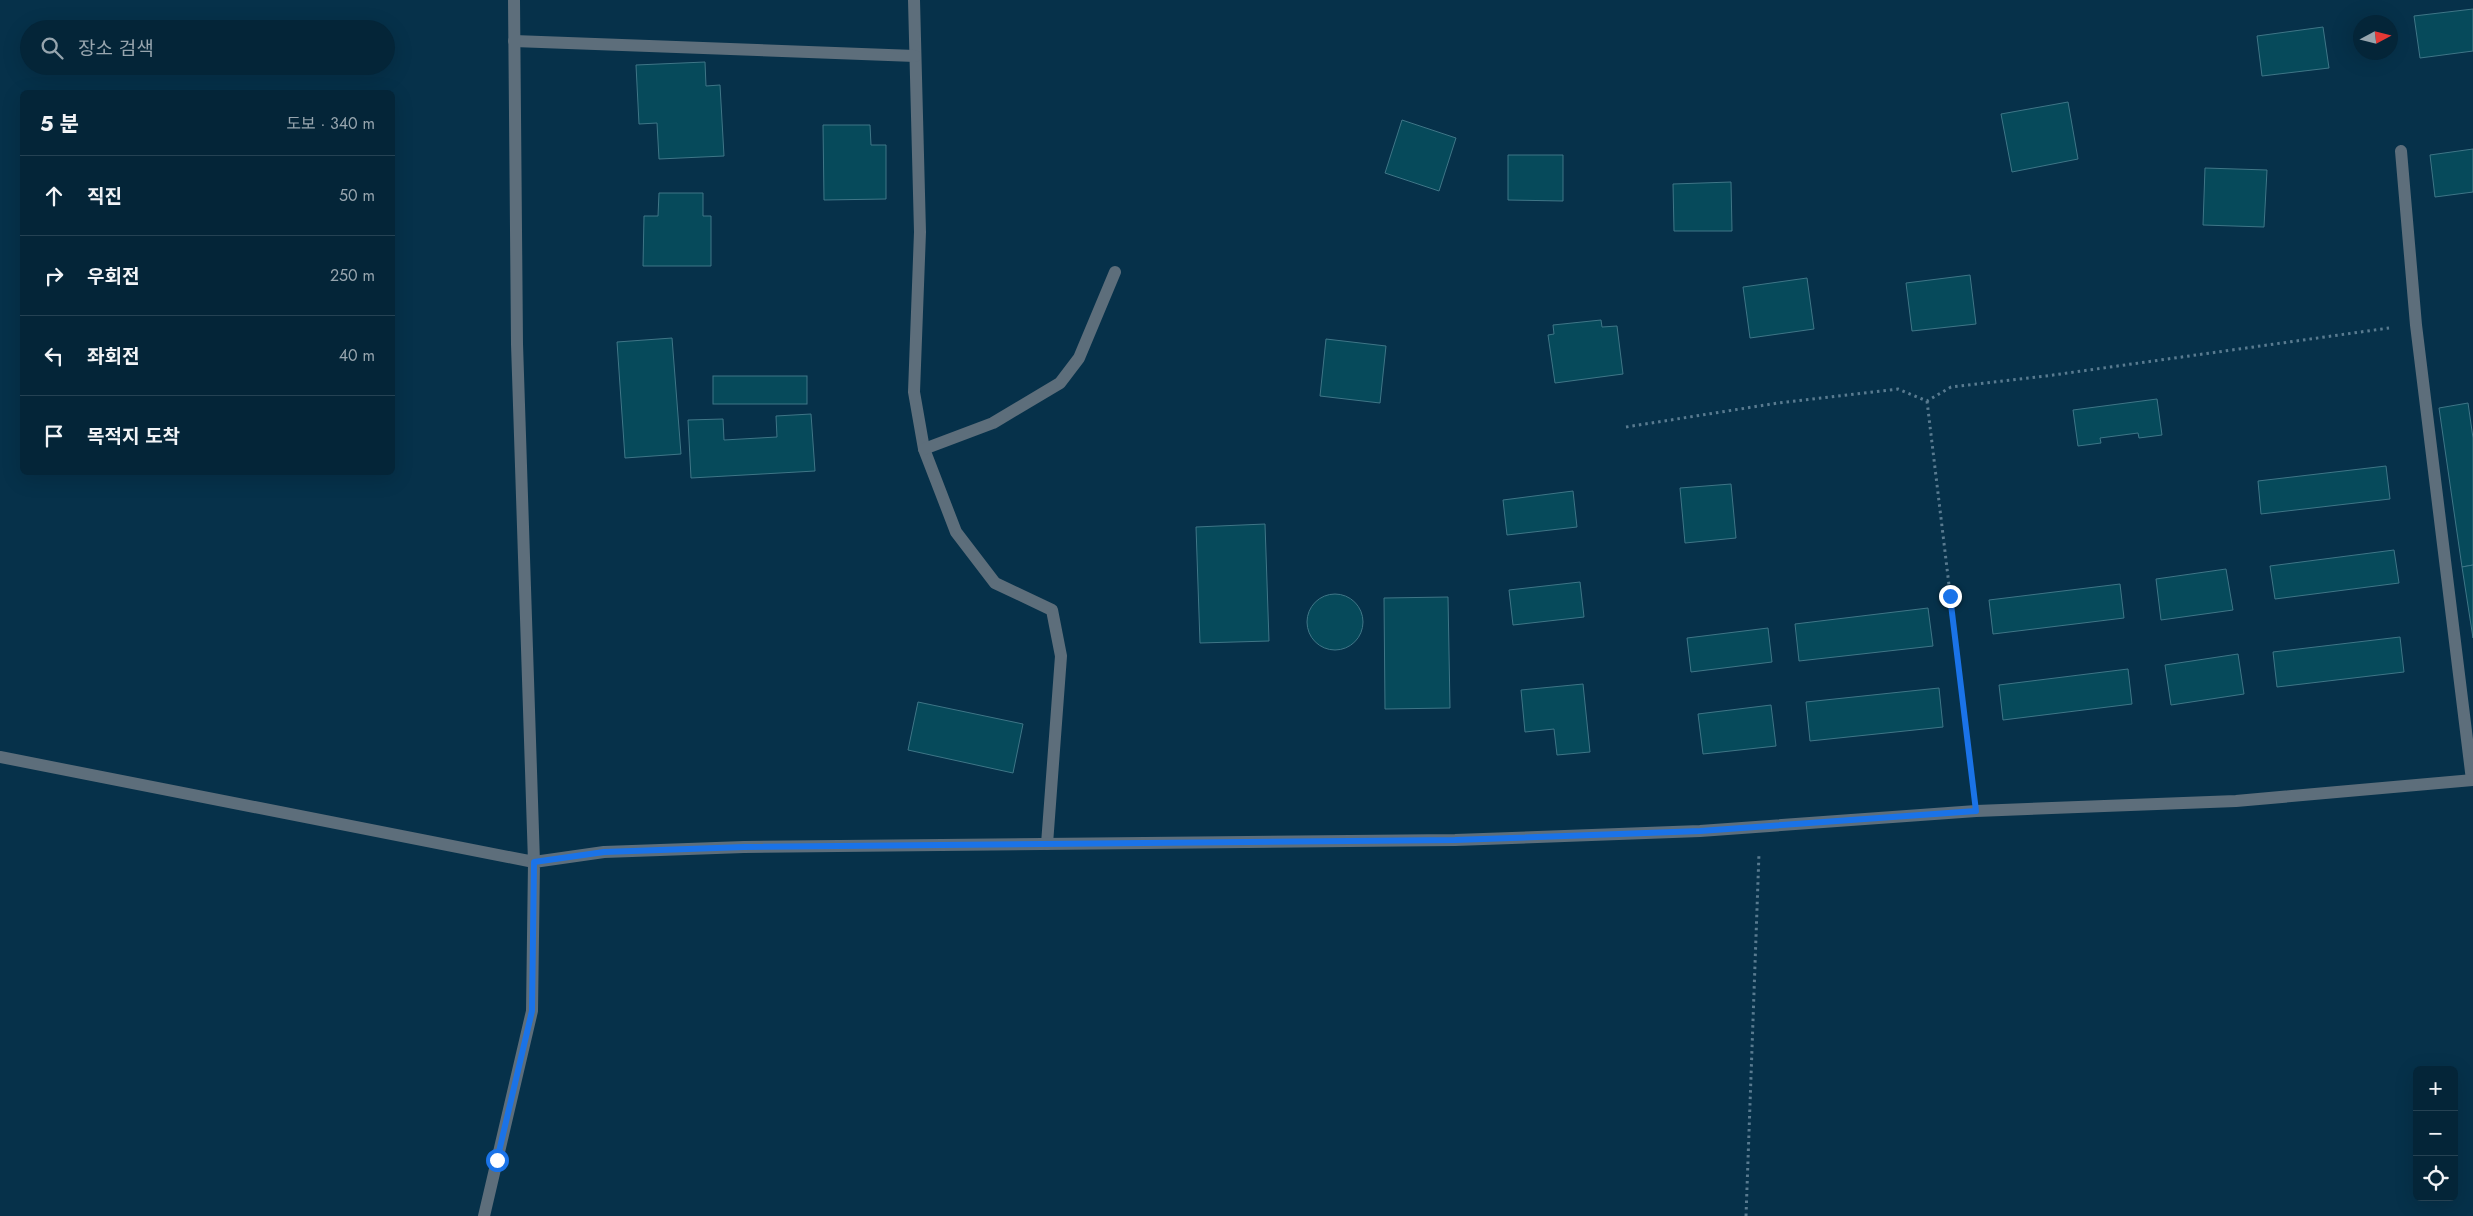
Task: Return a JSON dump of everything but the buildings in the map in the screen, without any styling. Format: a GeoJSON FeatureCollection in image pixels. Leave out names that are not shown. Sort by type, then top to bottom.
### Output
{"type":"FeatureCollection","features":[{"type":"Feature","properties":{"kind":"street"},"geometry":{"type":"LineString","coordinates":[[484,1216],[532,1011],[534,862],[516,344],[514,0]]}},
{"type":"Feature","properties":{"kind":"street"},"geometry":{"type":"LineString","coordinates":[[914,0],[920,232],[914,392],[924,449],[956,532],[995,583],[1052,610],[1061,656],[1047,844]]}},
{"type":"Feature","properties":{"kind":"street"},"geometry":{"type":"LineString","coordinates":[[514,41],[915,56]]}},
{"type":"Feature","properties":{"kind":"street"},"geometry":{"type":"LineString","coordinates":[[0,757],[534,862],[604,852],[744,847],[1455,840],[1700,831],[1976,811],[2236,801],[2473,780],[2416,325],[2401,152]]}},
{"type":"Feature","properties":{"kind":"street"},"geometry":{"type":"LineString","coordinates":[[924,449],[992,423],[1060,384],[1079,358],[1115,272]]}},
{"type":"Feature","properties":{"kind":"path"},"geometry":{"type":"LineString","coordinates":[[1927,401],[1951,387],[2046,376],[2226,349],[2416,325]]}},
{"type":"Feature","properties":{"kind":"path"},"geometry":{"type":"LineString","coordinates":[[1626,427],[1778,403],[1898,389],[1927,401]]}},
{"type":"Feature","properties":{"kind":"path"},"geometry":{"type":"LineString","coordinates":[[1927,401],[1976,811]]}},
{"type":"Feature","properties":{"kind":"path"},"geometry":{"type":"LineString","coordinates":[[1746,1216],[1760,827]]}},
{"type":"Feature","properties":{"kind":"route"},"geometry":{"type":"LineString","coordinates":[[497,1160],[532,1011],[534,862],[604,852],[744,847],[1455,840],[1700,831],[1976,811],[1950,596]]}}]}
